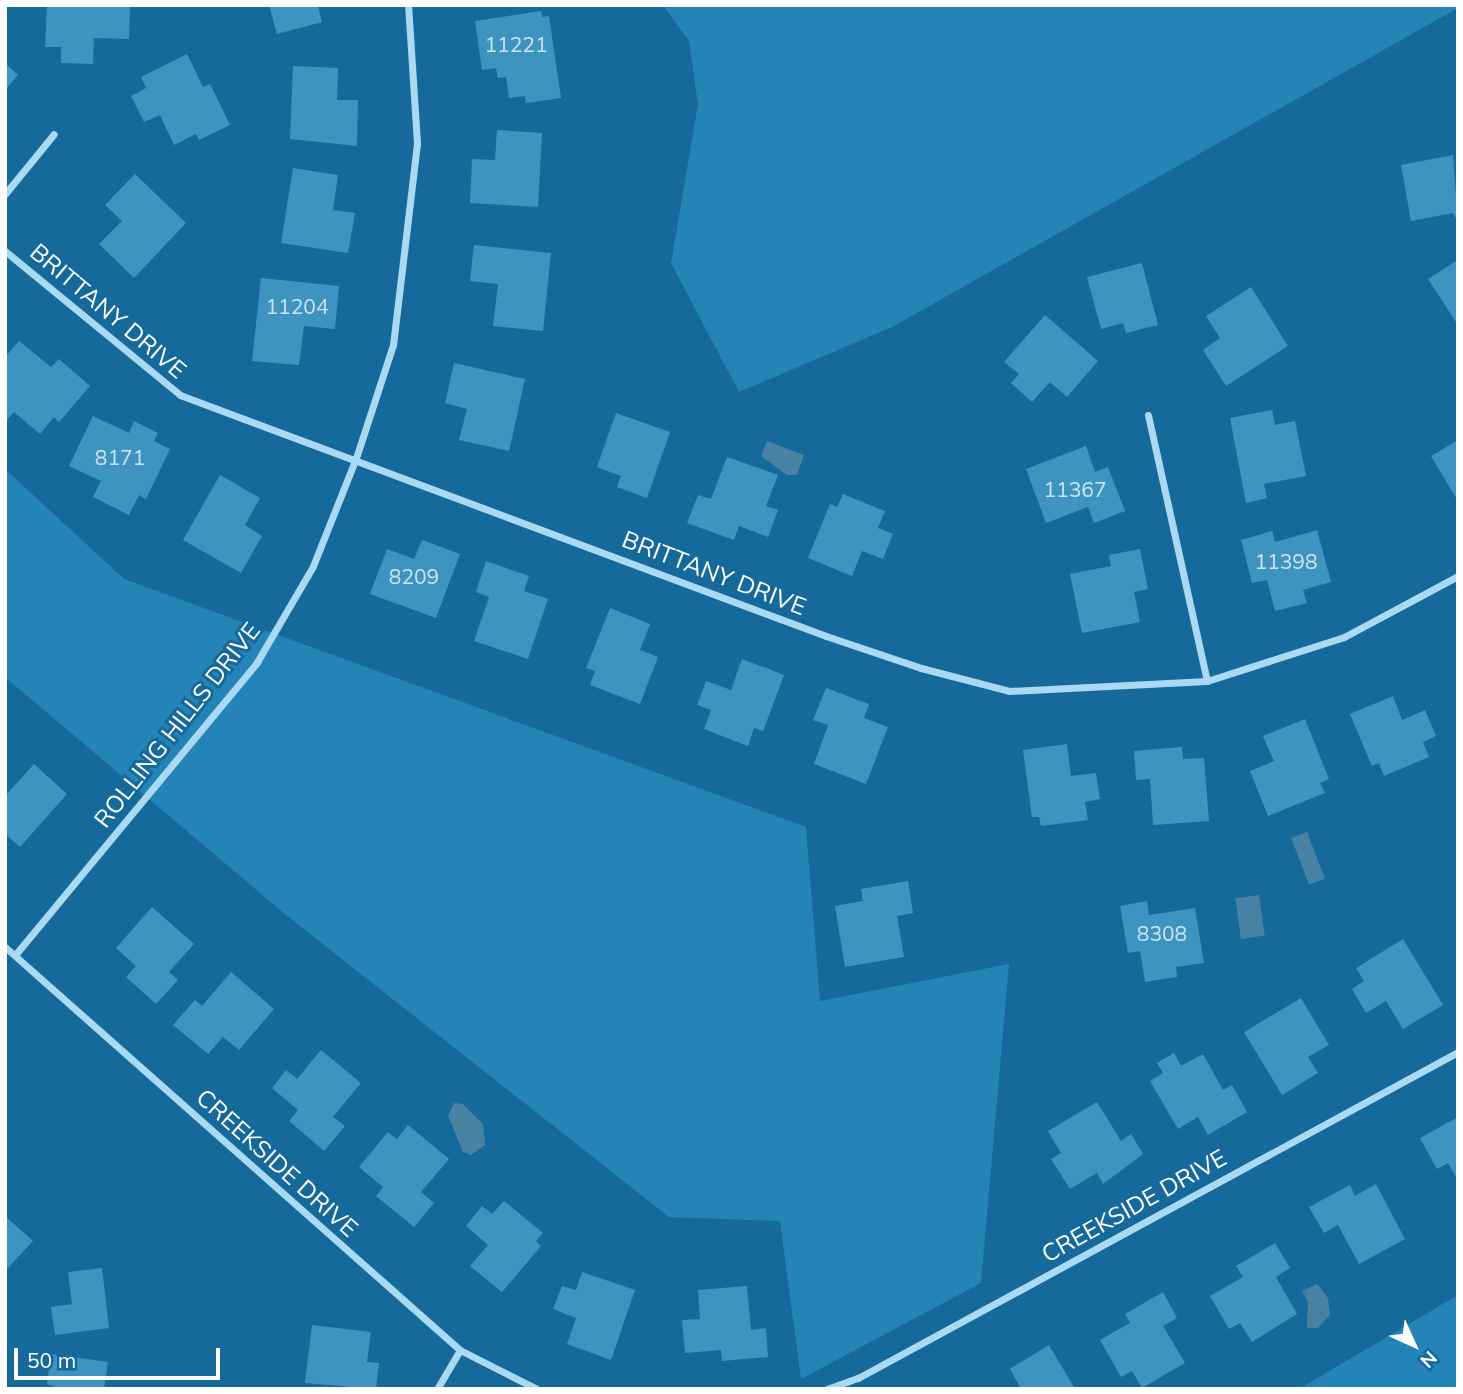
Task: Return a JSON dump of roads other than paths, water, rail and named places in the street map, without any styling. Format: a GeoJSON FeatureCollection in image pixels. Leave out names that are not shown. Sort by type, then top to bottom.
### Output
{"type":"FeatureCollection","features":[{"type":"Feature","properties":{"kind":"street","name":"ROLLING HILLS DRIVE"},"geometry":{"type":"LineString","coordinates":[[15,955],[257,662],[313,566],[356,458],[393,345],[417,143],[408,5]]}},
{"type":"Feature","properties":{"kind":"street"},"geometry":{"type":"LineString","coordinates":[[5,194],[54,134]]}},
{"type":"Feature","properties":{"kind":"street","name":"BRITTANY DRIVE"},"geometry":{"type":"LineString","coordinates":[[5,251],[180,395],[921,668],[1009,691],[1208,681],[1344,637],[1458,576]]}},
{"type":"Feature","properties":{"kind":"street"},"geometry":{"type":"LineString","coordinates":[[1149,415],[1208,681]]}},
{"type":"Feature","properties":{"kind":"street","name":"CREEKSIDE DRIVE"},"geometry":{"type":"LineString","coordinates":[[5,947],[460,1350],[537,1389]]}},
{"type":"Feature","properties":{"kind":"street","name":"CREEKSIDE DRIVE"},"geometry":{"type":"LineString","coordinates":[[827,1389],[858,1378],[1458,1052]]}},
{"type":"Feature","properties":{"kind":"street"},"geometry":{"type":"LineString","coordinates":[[437,1389],[460,1350]]}}]}
